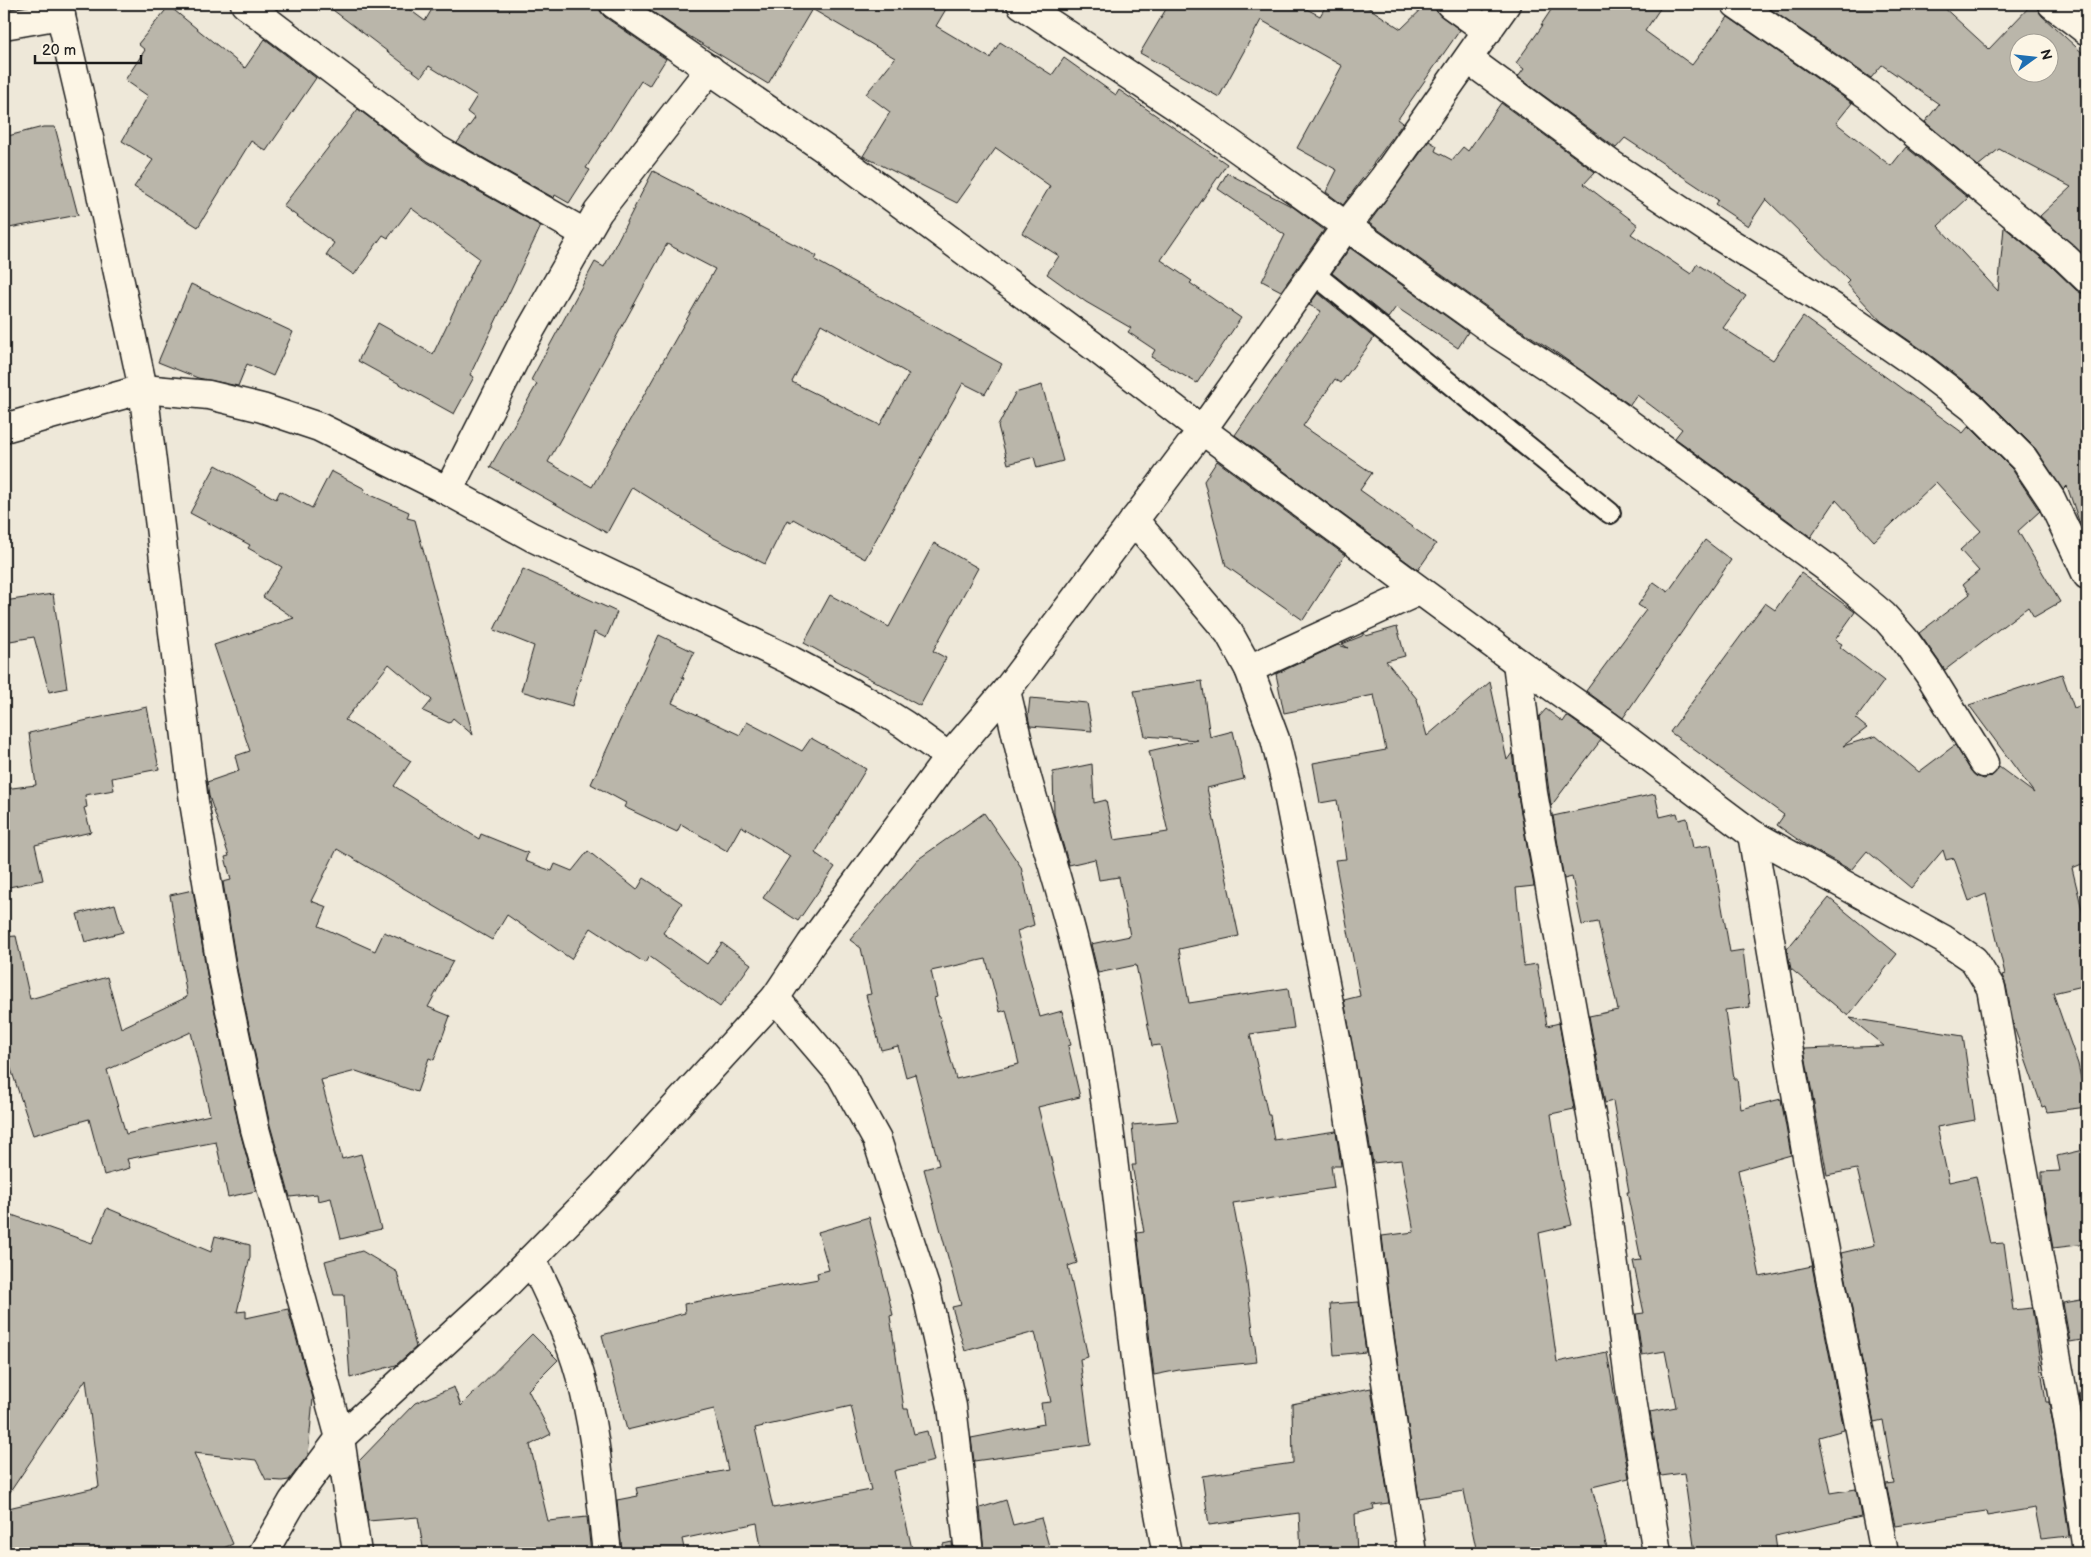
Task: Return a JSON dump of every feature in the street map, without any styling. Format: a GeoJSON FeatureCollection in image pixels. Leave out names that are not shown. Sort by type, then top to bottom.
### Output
{"type":"FeatureCollection","features":[{"type":"Feature","properties":{"kind":"street"},"geometry":{"type":"LineString","coordinates":[[245,4],[436,149],[586,234]]}},
{"type":"Feature","properties":{"kind":"street"},"geometry":{"type":"LineString","coordinates":[[614,4],[854,169],[1419,591],[1607,725],[1752,834],[1943,939],[1974,960],[1991,988],[2070,1433],[2087,1551]]}},
{"type":"Feature","properties":{"kind":"street"},"geometry":{"type":"LineString","coordinates":[[1021,4],[1202,124],[1347,225],[1499,335],[1576,385],[1827,568],[1859,594],[1905,640],[1929,674],[1984,763]]}},
{"type":"Feature","properties":{"kind":"street"},"geometry":{"type":"LineString","coordinates":[[1450,4],[1488,31]]}},
{"type":"Feature","properties":{"kind":"street"},"geometry":{"type":"LineString","coordinates":[[263,1553],[293,1501],[340,1438],[500,1292],[604,1184],[775,998],[811,944],[949,757],[1006,691],[1202,430],[1347,225],[1383,179],[1506,4]]}},
{"type":"Feature","properties":{"kind":"street"},"geometry":{"type":"LineString","coordinates":[[1736,4],[1868,95],[2061,254],[2087,279]]}},
{"type":"Feature","properties":{"kind":"street"},"geometry":{"type":"LineString","coordinates":[[2052,4],[2087,31]]}},
{"type":"Feature","properties":{"kind":"street"},"geometry":{"type":"LineString","coordinates":[[4,25],[60,9],[143,388],[194,802],[222,972],[255,1129],[340,1438],[357,1553]]}},
{"type":"Feature","properties":{"kind":"street"},"geometry":{"type":"LineString","coordinates":[[1468,59],[1612,165],[1719,236],[1840,311],[1974,408],[2024,459],[2052,499],[2087,574]]}},
{"type":"Feature","properties":{"kind":"street"},"geometry":{"type":"LineString","coordinates":[[448,491],[523,343],[598,212],[710,69]]}},
{"type":"Feature","properties":{"kind":"street"},"geometry":{"type":"LineString","coordinates":[[4,428],[143,388],[209,395],[262,408],[319,427],[448,491],[532,537],[801,665],[867,701],[905,725],[949,757]]}},
{"type":"Feature","properties":{"kind":"street"},"geometry":{"type":"LineString","coordinates":[[1134,520],[1229,633],[1248,669],[1274,739],[1283,775],[1339,1054],[1360,1183],[1377,1322],[1412,1553]]}},
{"type":"Feature","properties":{"kind":"street"},"geometry":{"type":"LineString","coordinates":[[1248,669],[1419,591]]}},
{"type":"Feature","properties":{"kind":"street"},"geometry":{"type":"LineString","coordinates":[[1517,662],[1534,793],[1602,1176],[1630,1387],[1658,1553]]}},
{"type":"Feature","properties":{"kind":"street"},"geometry":{"type":"LineString","coordinates":[[1006,691],[1028,782],[1070,924],[1096,1040],[1112,1153],[1140,1401],[1167,1553]]}},
{"type":"Feature","properties":{"kind":"street"},"geometry":{"type":"LineString","coordinates":[[1752,834],[1809,1169],[1884,1553]]}},
{"type":"Feature","properties":{"kind":"street"},"geometry":{"type":"LineString","coordinates":[[775,998],[841,1076],[877,1140],[904,1218],[928,1299],[952,1406],[969,1553]]}},
{"type":"Feature","properties":{"kind":"street"},"geometry":{"type":"LineString","coordinates":[[532,1259],[566,1332],[580,1375],[592,1426],[608,1553]]}},
{"type":"Feature","properties":{"kind":"lane"},"geometry":{"type":"LineString","coordinates":[[1313,273],[1610,513]]}},
{"type":"Feature","properties":{"kind":"building"},"geometry":{"type":"Polygon","coordinates":[[[325,4],[402,4],[425,21],[435,4],[599,4],[600,11],[605,17],[666,59],[649,86],[641,81],[586,168],[590,170],[569,203],[555,195],[554,198],[457,143],[475,118],[467,112],[477,96],[429,66],[421,77],[325,4]]]}},
{"type":"Feature","properties":{"kind":"building"},"geometry":{"type":"Polygon","coordinates":[[[641,4],[949,4],[936,26],[990,58],[1000,42],[1052,75],[1064,58],[1116,95],[1119,90],[1227,164],[1161,260],[1192,281],[1190,283],[1241,318],[1197,383],[1151,357],[1155,350],[1128,332],[1131,328],[1086,302],[1047,274],[1059,256],[1022,233],[1050,186],[996,148],[957,203],[863,156],[890,112],[866,94],[895,58],[812,9],[768,84],[684,33],[641,4]]]}},
{"type":"Feature","properties":{"kind":"building"},"geometry":{"type":"Polygon","coordinates":[[[1169,4],[1297,4],[1320,16],[1327,4],[1363,4],[1401,29],[1427,4],[1435,4],[1436,11],[1460,30],[1398,119],[1403,123],[1343,205],[1326,192],[1337,170],[1297,148],[1342,66],[1261,20],[1219,97],[1140,53],[1169,4]]]}},
{"type":"Feature","properties":{"kind":"building"},"geometry":{"type":"Polygon","coordinates":[[[1555,4],[1663,4],[1645,31],[1692,65],[1728,17],[1852,103],[1836,123],[1891,166],[1906,147],[1968,198],[1938,226],[1998,291],[2004,227],[2051,266],[2076,290],[2087,294],[2087,529],[2083,530],[2080,524],[2067,486],[2063,490],[2035,448],[1983,396],[1930,355],[1881,321],[1846,283],[1849,280],[1766,199],[1748,226],[1715,204],[1718,200],[1625,138],[1616,148],[1518,77],[1524,69],[1516,63],[1543,25],[1541,25],[1555,4]]]}},
{"type":"Feature","properties":{"kind":"building"},"geometry":{"type":"Polygon","coordinates":[[[1763,4],[1940,4],[1989,49],[2032,4],[2037,4],[2042,16],[2087,57],[2087,258],[2040,216],[2071,187],[1999,149],[1978,166],[1925,122],[1939,104],[1882,65],[1871,78],[1763,4]]]}},
{"type":"Feature","properties":{"kind":"building"},"geometry":{"type":"Polygon","coordinates":[[[169,6],[245,68],[265,39],[316,78],[266,151],[251,141],[198,227],[134,187],[153,160],[122,141],[148,96],[125,80],[145,50],[138,44],[169,6]]]}},
{"type":"Feature","properties":{"kind":"building"},"geometry":{"type":"Polygon","coordinates":[[[1501,103],[1595,172],[1584,184],[1638,225],[1631,234],[1691,274],[1697,264],[1746,296],[1723,328],[1773,360],[1803,317],[1963,433],[1969,426],[2012,469],[2040,511],[2018,531],[2060,602],[2034,617],[2028,607],[1945,670],[1919,633],[1970,594],[1963,584],[1979,571],[1960,550],[1981,531],[1936,482],[1874,541],[1836,500],[1811,537],[1675,438],[1682,429],[1637,395],[1630,405],[1554,351],[1508,322],[1369,223],[1429,141],[1437,146],[1435,151],[1452,160],[1463,147],[1468,151],[1501,103]]]}},
{"type":"Feature","properties":{"kind":"building"},"geometry":{"type":"Polygon","coordinates":[[[358,109],[428,163],[541,226],[470,375],[474,377],[454,414],[358,361],[378,323],[433,354],[479,258],[411,208],[388,238],[383,235],[354,275],[326,255],[334,243],[283,206],[358,109]]]}},
{"type":"Feature","properties":{"kind":"building"},"geometry":{"type":"Polygon","coordinates":[[[43,127],[55,127],[78,215],[4,229],[4,137],[43,127]]]}},
{"type":"Feature","properties":{"kind":"building"},"geometry":{"type":"Polygon","coordinates":[[[653,171],[817,256],[815,260],[1002,364],[985,394],[963,383],[865,559],[793,519],[791,522],[787,520],[765,564],[712,537],[632,487],[607,533],[490,467],[537,384],[531,380],[595,262],[604,267],[653,171]],[[667,244],[548,462],[592,487],[715,269],[667,244]],[[821,324],[792,382],[880,425],[909,374],[821,324]]]}},
{"type":"Feature","properties":{"kind":"building"},"geometry":{"type":"Polygon","coordinates":[[[1227,173],[1293,207],[1324,230],[1281,291],[1262,281],[1285,235],[1218,189],[1227,173]]]}},
{"type":"Feature","properties":{"kind":"building"},"geometry":{"type":"Polygon","coordinates":[[[1350,248],[1468,332],[1458,348],[1396,307],[1388,318],[1332,273],[1350,248]]]}},
{"type":"Feature","properties":{"kind":"building"},"geometry":{"type":"Polygon","coordinates":[[[191,284],[293,332],[273,376],[247,364],[238,386],[198,378],[158,362],[191,284]]]}},
{"type":"Feature","properties":{"kind":"building"},"geometry":{"type":"Polygon","coordinates":[[[1318,293],[1374,338],[1341,383],[1335,379],[1303,426],[1372,473],[1360,490],[1436,544],[1418,570],[1235,435],[1321,311],[1309,305],[1318,293]]]}},
{"type":"Feature","properties":{"kind":"building"},"geometry":{"type":"Polygon","coordinates":[[[1042,385],[1063,461],[1037,468],[1034,457],[1008,464],[998,426],[1015,393],[1042,385]]]}},
{"type":"Feature","properties":{"kind":"building"},"geometry":{"type":"Polygon","coordinates":[[[1217,461],[1345,555],[1303,620],[1226,566],[1204,481],[1217,461]]]}},
{"type":"Feature","properties":{"kind":"building"},"geometry":{"type":"Polygon","coordinates":[[[216,465],[276,499],[280,491],[312,508],[331,471],[365,489],[364,492],[409,512],[407,518],[415,520],[473,735],[453,718],[449,723],[423,711],[432,700],[389,664],[345,720],[411,761],[394,786],[479,839],[481,834],[528,853],[525,861],[552,871],[555,864],[572,871],[588,851],[637,890],[644,878],[682,903],[663,933],[707,964],[722,943],[751,964],[720,1007],[649,956],[645,963],[591,928],[571,959],[507,915],[492,940],[337,849],[311,901],[327,907],[319,926],[375,951],[384,932],[453,961],[428,1007],[450,1016],[434,1060],[429,1058],[417,1092],[356,1071],[321,1080],[342,1159],[361,1154],[381,1229],[341,1239],[331,1198],[318,1201],[317,1194],[290,1197],[270,1125],[237,969],[223,882],[231,880],[225,857],[229,856],[209,796],[207,782],[239,771],[235,756],[250,751],[214,645],[294,618],[263,597],[282,567],[248,548],[250,545],[190,513],[216,465]]]}},
{"type":"Feature","properties":{"kind":"building"},"geometry":{"type":"Polygon","coordinates":[[[1705,540],[1731,560],[1623,718],[1586,691],[1646,610],[1638,605],[1654,582],[1668,592],[1705,540]]]}},
{"type":"Feature","properties":{"kind":"building"},"geometry":{"type":"Polygon","coordinates":[[[934,543],[978,568],[933,651],[946,658],[920,706],[804,643],[830,595],[889,627],[934,543]]]}},
{"type":"Feature","properties":{"kind":"building"},"geometry":{"type":"Polygon","coordinates":[[[523,569],[617,612],[606,638],[594,632],[572,706],[521,691],[534,646],[494,630],[523,569]]]}},
{"type":"Feature","properties":{"kind":"building"},"geometry":{"type":"Polygon","coordinates":[[[1801,573],[1855,612],[1835,640],[1842,644],[1840,647],[1884,681],[1856,719],[1867,728],[1843,746],[1876,736],[1919,772],[1955,745],[1976,776],[1984,779],[1992,776],[1999,767],[2034,793],[1969,705],[2062,674],[2074,708],[2087,703],[2087,862],[2072,868],[2087,930],[2087,985],[2053,993],[2078,1064],[2087,1107],[2047,1112],[2045,1106],[2042,1107],[2014,1027],[2006,985],[2002,975],[2005,974],[1986,894],[1969,901],[1954,858],[1946,860],[1943,850],[1911,888],[1867,851],[1851,870],[1807,846],[1777,825],[1784,815],[1670,732],[1765,603],[1775,610],[1801,573]]]}},
{"type":"Feature","properties":{"kind":"building"},"geometry":{"type":"Polygon","coordinates":[[[53,594],[67,688],[49,692],[34,637],[4,642],[4,601],[53,594]]]}},
{"type":"Feature","properties":{"kind":"building"},"geometry":{"type":"Polygon","coordinates":[[[1397,627],[1405,656],[1386,661],[1417,699],[1427,736],[1490,682],[1507,760],[1512,753],[1534,886],[1516,888],[1524,966],[1537,964],[1547,1026],[1559,1023],[1574,1109],[1551,1114],[1560,1174],[1572,1225],[1539,1233],[1557,1362],[1607,1352],[1629,1478],[1592,1487],[1608,1553],[1477,1553],[1464,1491],[1419,1498],[1392,1320],[1382,1236],[1414,1232],[1401,1160],[1373,1163],[1344,1000],[1360,996],[1335,860],[1346,859],[1337,800],[1320,803],[1313,763],[1386,750],[1374,695],[1284,713],[1276,674],[1338,645],[1348,648],[1342,644],[1362,636],[1364,633],[1366,636],[1397,627]]]}},
{"type":"Feature","properties":{"kind":"building"},"geometry":{"type":"Polygon","coordinates":[[[659,635],[694,652],[672,703],[740,735],[747,722],[802,751],[811,738],[866,769],[815,853],[835,867],[798,921],[763,898],[790,856],[741,826],[727,851],[681,824],[677,832],[624,807],[626,803],[591,784],[659,635]]]}},
{"type":"Feature","properties":{"kind":"building"},"geometry":{"type":"Polygon","coordinates":[[[1202,681],[1210,737],[1233,731],[1244,779],[1207,788],[1239,936],[1179,949],[1189,1003],[1288,988],[1294,1028],[1250,1034],[1268,1115],[1270,1115],[1274,1140],[1336,1131],[1341,1166],[1331,1166],[1334,1188],[1233,1203],[1245,1267],[1257,1362],[1179,1370],[1154,1375],[1137,1233],[1144,1232],[1132,1165],[1136,1165],[1132,1125],[1178,1121],[1160,1045],[1152,1046],[1136,965],[1098,973],[1091,944],[1130,936],[1119,877],[1099,880],[1095,859],[1069,865],[1054,814],[1053,772],[1092,764],[1094,803],[1106,800],[1114,840],[1168,832],[1149,751],[1197,740],[1145,736],[1134,691],[1202,681]]]}},
{"type":"Feature","properties":{"kind":"building"},"geometry":{"type":"Polygon","coordinates":[[[1030,698],[1087,703],[1092,731],[1030,726],[1028,716],[1030,698]]]}},
{"type":"Feature","properties":{"kind":"building"},"geometry":{"type":"Polygon","coordinates":[[[147,707],[159,769],[112,778],[114,790],[85,795],[87,807],[84,808],[91,832],[35,845],[43,880],[4,888],[4,789],[36,785],[29,733],[147,707]]]}},
{"type":"Feature","properties":{"kind":"building"},"geometry":{"type":"Polygon","coordinates":[[[1546,709],[1563,722],[1567,716],[1601,740],[1551,806],[1539,717],[1546,709]]]}},
{"type":"Feature","properties":{"kind":"building"},"geometry":{"type":"Polygon","coordinates":[[[1655,794],[1660,817],[1677,813],[1679,820],[1687,818],[1693,848],[1711,845],[1730,952],[1743,950],[1750,1007],[1725,1010],[1734,1079],[1737,1079],[1741,1109],[1781,1099],[1791,1155],[1738,1170],[1760,1277],[1812,1266],[1844,1430],[1819,1437],[1831,1493],[1856,1489],[1861,1517],[1775,1536],[1777,1550],[1758,1553],[1695,1553],[1684,1473],[1661,1476],[1659,1471],[1650,1412],[1676,1407],[1665,1351],[1642,1355],[1636,1314],[1644,1313],[1633,1261],[1641,1260],[1627,1192],[1629,1192],[1613,1101],[1605,1103],[1589,1016],[1618,1010],[1598,922],[1582,925],[1572,877],[1564,879],[1553,816],[1655,794]]]}},
{"type":"Feature","properties":{"kind":"building"},"geometry":{"type":"Polygon","coordinates":[[[984,813],[1021,867],[1034,925],[1017,931],[1040,1017],[1062,1011],[1071,1045],[1068,1046],[1080,1097],[1038,1107],[1077,1263],[1068,1266],[1088,1357],[1080,1359],[1091,1445],[974,1461],[971,1438],[1044,1424],[1041,1403],[1051,1402],[1035,1332],[965,1351],[952,1307],[961,1305],[924,1169],[939,1165],[915,1074],[906,1077],[898,1046],[881,1050],[866,995],[871,994],[861,948],[850,940],[917,860],[984,813]],[[986,959],[931,971],[937,997],[934,998],[956,1079],[1019,1064],[1006,1010],[1000,1012],[986,959]]]}},
{"type":"Feature","properties":{"kind":"building"},"geometry":{"type":"Polygon","coordinates":[[[193,890],[207,975],[240,1132],[256,1191],[228,1197],[216,1142],[127,1159],[130,1168],[104,1175],[89,1119],[33,1135],[9,1063],[4,1065],[4,937],[16,936],[30,999],[107,977],[121,1028],[187,997],[170,895],[193,890]],[[191,1032],[107,1070],[126,1134],[210,1115],[191,1032]]]}},
{"type":"Feature","properties":{"kind":"building"},"geometry":{"type":"Polygon","coordinates":[[[1829,898],[1897,954],[1848,1016],[1791,969],[1787,949],[1829,898]]]}},
{"type":"Feature","properties":{"kind":"building"},"geometry":{"type":"Polygon","coordinates":[[[115,904],[123,932],[85,942],[77,914],[115,904]]]}},
{"type":"Feature","properties":{"kind":"building"},"geometry":{"type":"Polygon","coordinates":[[[1850,1018],[1963,1036],[1975,1120],[1937,1127],[1949,1182],[1976,1176],[1990,1244],[2004,1243],[2013,1310],[2032,1308],[2046,1402],[2049,1402],[2055,1435],[2069,1536],[2041,1539],[2035,1508],[1987,1516],[1986,1511],[1895,1525],[1886,1484],[1894,1483],[1883,1420],[1874,1422],[1841,1253],[1875,1245],[1857,1169],[1827,1175],[1804,1049],[1884,1046],[1850,1018]]]}},
{"type":"Feature","properties":{"kind":"building"},"geometry":{"type":"Polygon","coordinates":[[[2087,1149],[2087,1244],[2053,1248],[2042,1187],[2042,1172],[2060,1171],[2057,1156],[2087,1149]]]}},
{"type":"Feature","properties":{"kind":"building"},"geometry":{"type":"Polygon","coordinates":[[[107,1208],[211,1252],[215,1236],[250,1245],[250,1257],[237,1312],[246,1311],[246,1318],[288,1309],[313,1398],[308,1455],[289,1480],[282,1481],[266,1480],[256,1460],[194,1453],[233,1544],[212,1553],[4,1553],[4,1509],[99,1487],[86,1379],[4,1501],[4,1239],[12,1215],[92,1243],[107,1208]]]}},
{"type":"Feature","properties":{"kind":"building"},"geometry":{"type":"Polygon","coordinates":[[[869,1217],[893,1315],[890,1316],[904,1409],[908,1409],[914,1434],[927,1431],[934,1461],[894,1471],[913,1553],[762,1553],[757,1523],[682,1539],[685,1553],[622,1553],[617,1500],[638,1496],[636,1488],[728,1470],[714,1409],[627,1430],[602,1335],[685,1313],[684,1304],[818,1279],[817,1273],[829,1270],[818,1232],[869,1217]],[[851,1406],[755,1428],[773,1508],[871,1490],[851,1406]]]}},
{"type":"Feature","properties":{"kind":"building"},"geometry":{"type":"Polygon","coordinates":[[[362,1251],[397,1272],[416,1347],[396,1365],[350,1378],[344,1295],[334,1295],[325,1261],[362,1251]]]}},
{"type":"Feature","properties":{"kind":"building"},"geometry":{"type":"Polygon","coordinates":[[[2087,1299],[2087,1339],[2070,1342],[2063,1303],[2087,1299]]]}},
{"type":"Feature","properties":{"kind":"building"},"geometry":{"type":"Polygon","coordinates":[[[1359,1302],[1366,1352],[1334,1355],[1330,1304],[1359,1302]]]}},
{"type":"Feature","properties":{"kind":"building"},"geometry":{"type":"Polygon","coordinates":[[[532,1334],[558,1360],[528,1390],[551,1434],[530,1445],[548,1521],[587,1517],[591,1553],[424,1553],[418,1517],[368,1521],[359,1461],[415,1403],[454,1387],[461,1406],[532,1334]]]}},
{"type":"Feature","properties":{"kind":"building"},"geometry":{"type":"Polygon","coordinates":[[[1371,1388],[1389,1503],[1373,1505],[1374,1509],[1355,1514],[1357,1553],[1301,1553],[1299,1513],[1209,1525],[1202,1476],[1293,1463],[1292,1404],[1371,1388]]]}},
{"type":"Feature","properties":{"kind":"building"},"geometry":{"type":"Polygon","coordinates":[[[2087,1392],[2087,1443],[2079,1394],[2087,1392]]]}},
{"type":"Feature","properties":{"kind":"building"},"geometry":{"type":"Polygon","coordinates":[[[1006,1500],[1013,1525],[1041,1518],[1051,1553],[984,1553],[980,1508],[1006,1500]]]}},
{"type":"Feature","properties":{"kind":"building"},"geometry":{"type":"Polygon","coordinates":[[[952,1542],[953,1553],[944,1553],[943,1544],[952,1542]]]}}]}
